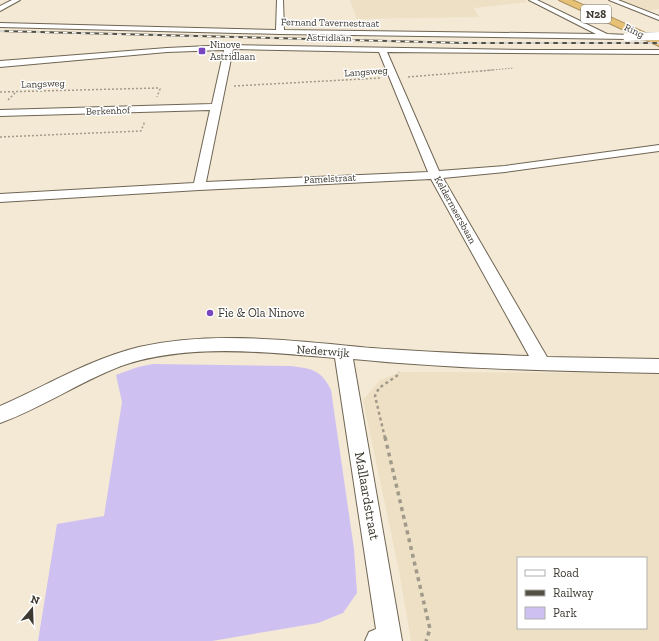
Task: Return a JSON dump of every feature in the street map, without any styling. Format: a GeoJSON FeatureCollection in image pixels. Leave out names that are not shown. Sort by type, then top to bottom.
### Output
{"type":"FeatureCollection","features":[{"type":"Feature","properties":{"kind":"highway","name":"Ring"},"geometry":{"type":"LineString","coordinates":[[564,0],[658,49]]}},
{"type":"Feature","properties":{"kind":"highway","name":"Ring"},"geometry":{"type":"LineString","coordinates":[[583,0],[659,35]]}},
{"type":"Feature","properties":{"kind":"street"},"geometry":{"type":"LineString","coordinates":[[0,9],[17,0]]}},
{"type":"Feature","properties":{"kind":"street"},"geometry":{"type":"LineString","coordinates":[[280,0],[280,32]]}},
{"type":"Feature","properties":{"kind":"street"},"geometry":{"type":"LineString","coordinates":[[532,0],[609,37]]}},
{"type":"Feature","properties":{"kind":"street"},"geometry":{"type":"LineString","coordinates":[[612,0],[659,18]]}},
{"type":"Feature","properties":{"kind":"street","name":"Fernand Tavernestraat"},"geometry":{"type":"LineString","coordinates":[[0,25],[280,32],[609,37],[659,35]]}},
{"type":"Feature","properties":{"kind":"street"},"geometry":{"type":"LineString","coordinates":[[199,186],[228,47]]}},
{"type":"Feature","properties":{"kind":"street","name":"Astridlaan"},"geometry":{"type":"LineString","coordinates":[[1,65],[167,50],[228,47],[529,52],[640,52],[658,49]]}},
{"type":"Feature","properties":{"kind":"street","name":"Keldermeersbaan"},"geometry":{"type":"LineString","coordinates":[[382,50],[435,175],[542,364]]}},
{"type":"Feature","properties":{"kind":"street"},"geometry":{"type":"LineString","coordinates":[[640,52],[655,61]]}},
{"type":"Feature","properties":{"kind":"street","name":"Berkenhof"},"geometry":{"type":"LineString","coordinates":[[0,113],[215,107]]}},
{"type":"Feature","properties":{"kind":"street","name":"Pamelstraat"},"geometry":{"type":"LineString","coordinates":[[0,198],[199,186],[435,175],[505,169],[659,148]]}},
{"type":"Feature","properties":{"kind":"street","name":"Nederwijk"},"geometry":{"type":"LineString","coordinates":[[0,415],[104,364],[158,350],[210,346],[343,352],[404,357],[542,364],[659,366]]}},
{"type":"Feature","properties":{"kind":"street","name":"Mallaardstraat"},"geometry":{"type":"LineString","coordinates":[[343,352],[386,640]]}},
{"type":"Feature","properties":{"kind":"path","name":"Langsweg"},"geometry":{"type":"LineString","coordinates":[[220,87],[394,78],[514,68]]}},
{"type":"Feature","properties":{"kind":"path","name":"Langsweg"},"geometry":{"type":"LineString","coordinates":[[0,92],[158,88],[160,89],[151,109]]}},
{"type":"Feature","properties":{"kind":"path"},"geometry":{"type":"LineString","coordinates":[[90,96],[94,90]]}},
{"type":"Feature","properties":{"kind":"path"},"geometry":{"type":"LineString","coordinates":[[0,137],[142,132],[151,109]]}},
{"type":"Feature","properties":{"kind":"path"},"geometry":{"type":"LineString","coordinates":[[404,357],[398,376],[379,388],[375,396],[430,629],[426,641]]}},
{"type":"Feature","properties":{"kind":"shaded area"},"geometry":{"type":"Polygon","coordinates":[[[350,0],[524,0],[528,2],[474,8],[479,17],[357,19],[350,0]]]}},
{"type":"Feature","properties":{"kind":"shaded area"},"geometry":{"type":"Polygon","coordinates":[[[618,0],[659,0],[659,9],[645,11],[618,0]]]}},
{"type":"Feature","properties":{"kind":"shaded area"},"geometry":{"type":"Polygon","coordinates":[[[400,372],[659,373],[659,641],[411,641],[399,571],[363,400],[380,380],[400,372]]]}},
{"type":"Feature","properties":{"kind":"green space"},"geometry":{"type":"Polygon","coordinates":[[[153,364],[289,366],[314,371],[327,383],[331,390],[354,549],[357,593],[343,613],[318,623],[212,641],[38,641],[57,524],[104,516],[122,402],[116,375],[138,367],[153,364]]]}},
{"type":"Feature","properties":{"kind":"railway"},"geometry":{"type":"LineString","coordinates":[[0,31],[465,43],[659,43]]}},
{"type":"Feature","properties":{"kind":"place","name":"Ninove Astridlaan"},"geometry":{"type":"Point","coordinates":[202,51]}},
{"type":"Feature","properties":{"kind":"place","name":"Fie & Ola Ninove"},"geometry":{"type":"Point","coordinates":[210,313]}}]}
